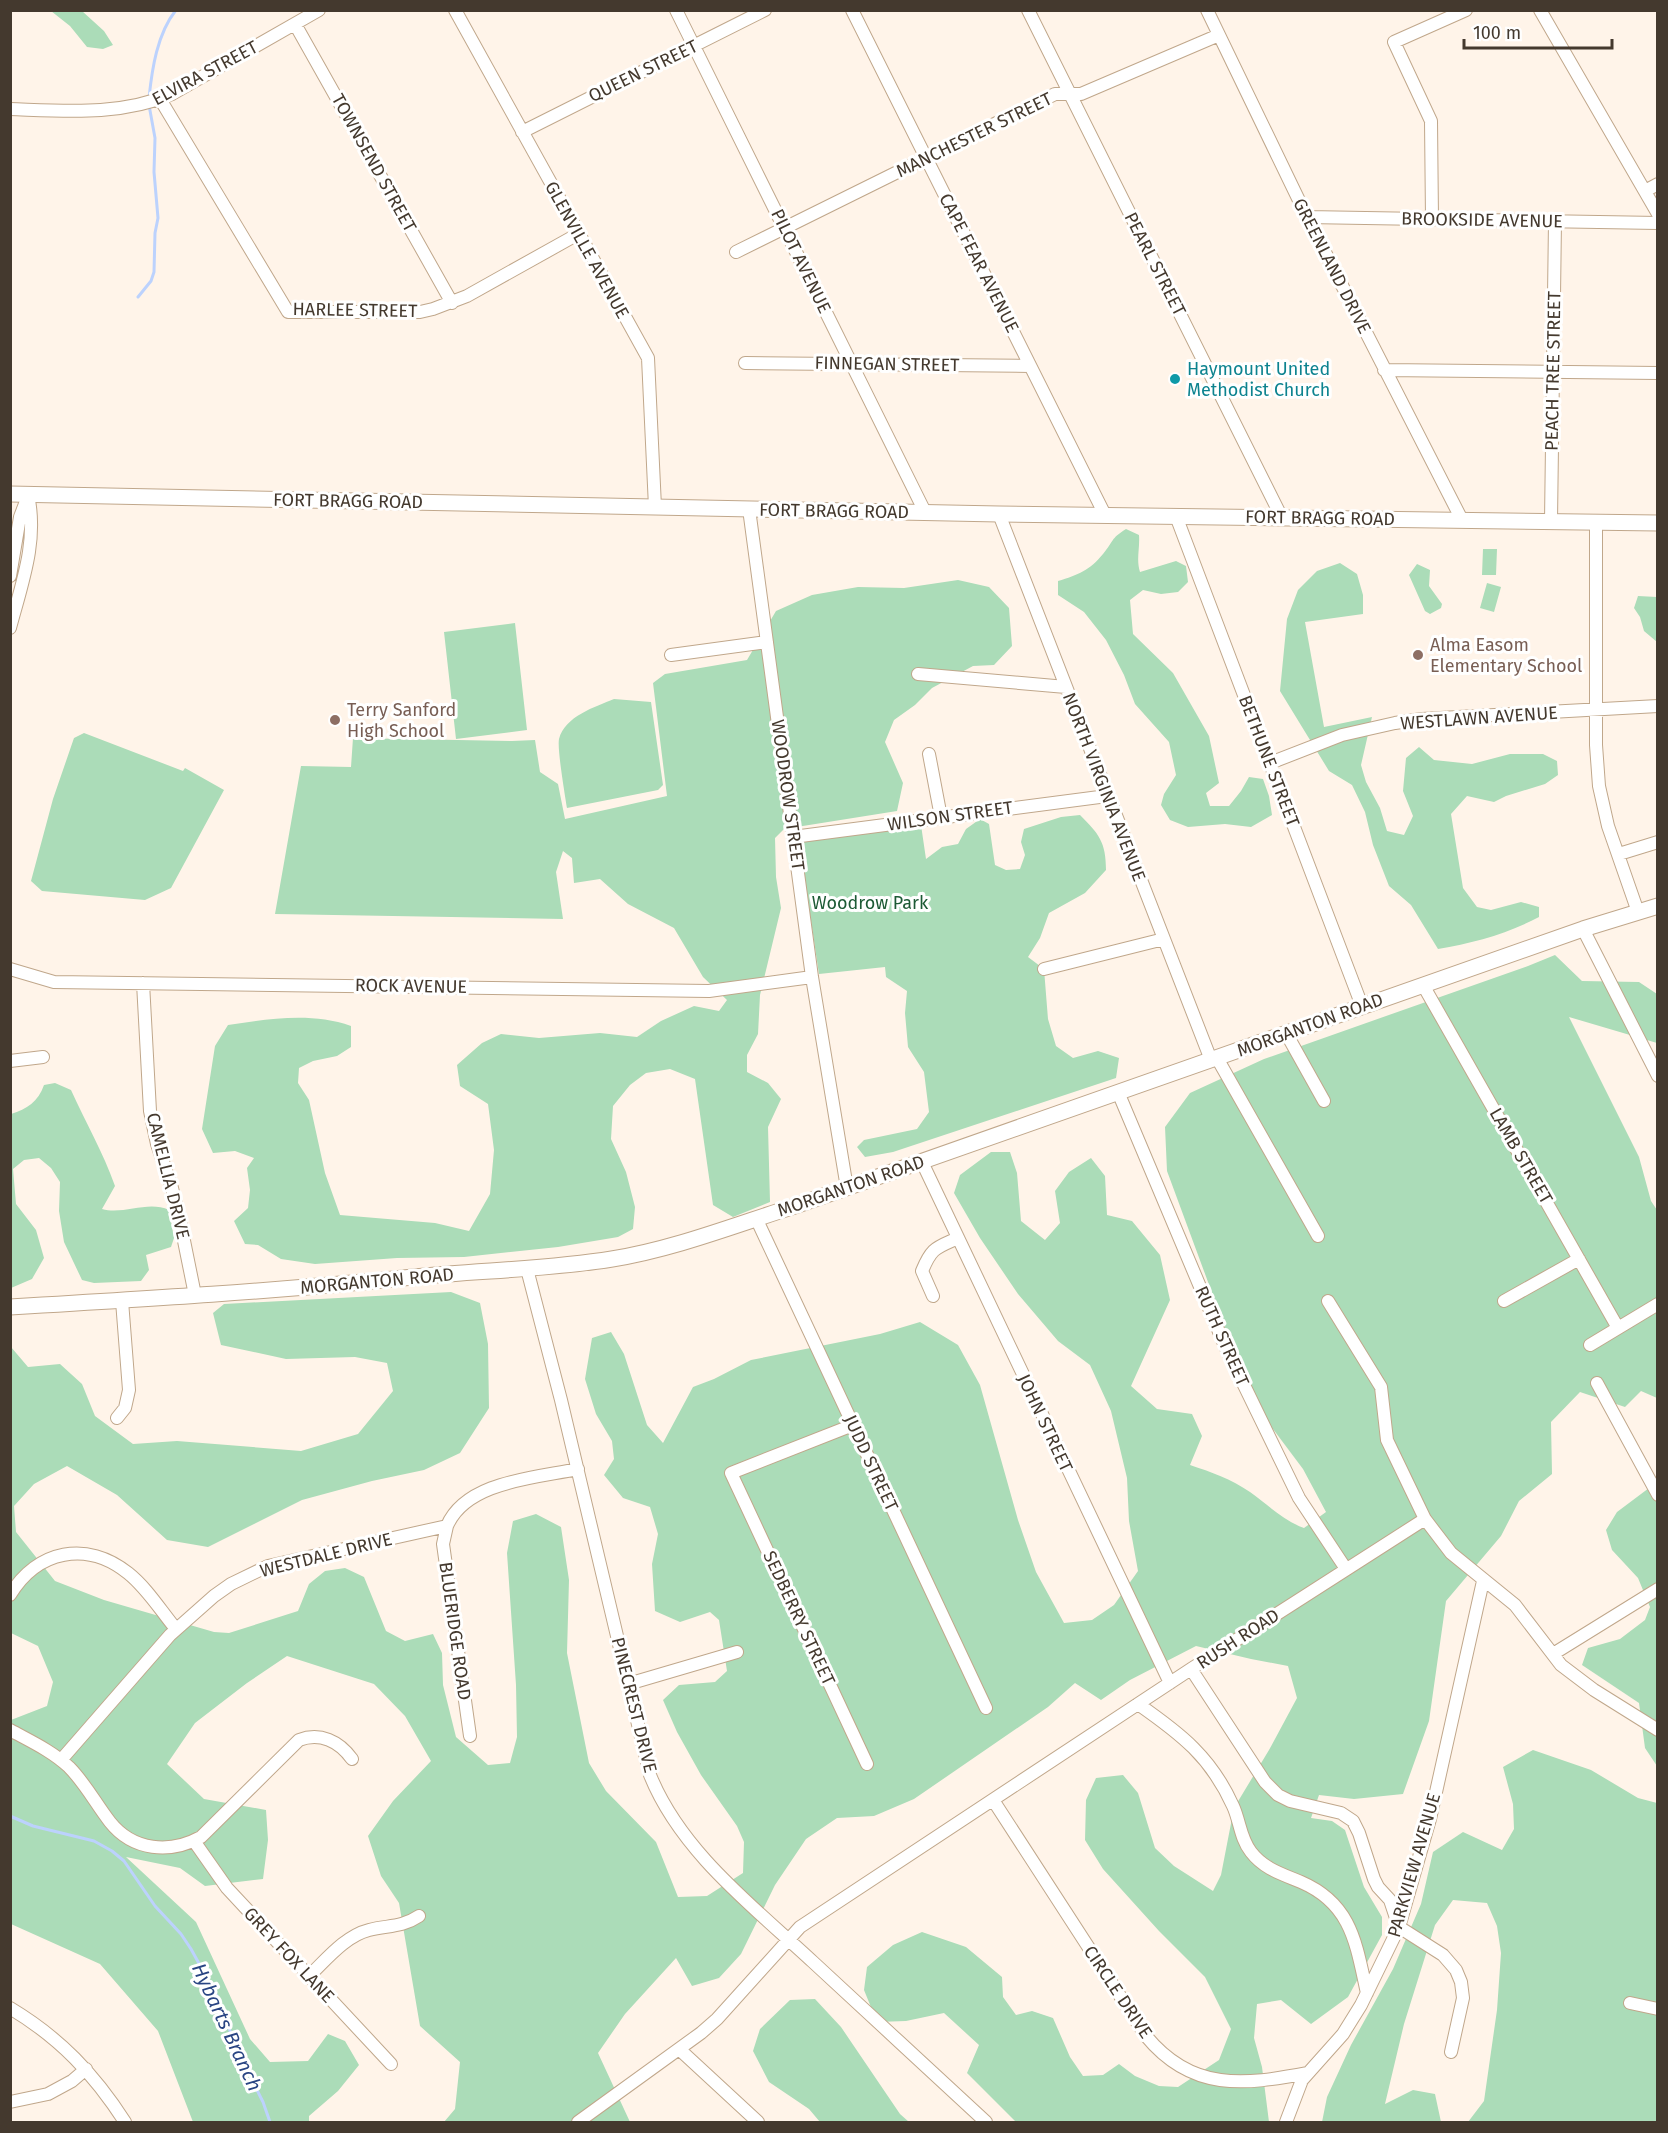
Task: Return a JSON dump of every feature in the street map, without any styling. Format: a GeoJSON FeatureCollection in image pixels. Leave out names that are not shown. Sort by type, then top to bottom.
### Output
{"type":"FeatureCollection","features":[{"type":"Feature","properties":{"kind":"main road","name":"FORT BRAGG ROAD"},"geometry":{"type":"LineString","coordinates":[[10,494],[999,514],[1658,523]]}},
{"type":"Feature","properties":{"kind":"main road","name":"MORGANTON ROAD"},"geometry":{"type":"LineString","coordinates":[[10,1307],[527,1269],[639,1254],[847,1188],[1583,929],[1658,906]]}},
{"type":"Feature","properties":{"kind":"street","name":"ELVIRA STREET"},"geometry":{"type":"LineString","coordinates":[[10,109],[114,110],[160,99],[319,10]]}},
{"type":"Feature","properties":{"kind":"street","name":"GLENVILLE AVENUE"},"geometry":{"type":"LineString","coordinates":[[455,10],[648,358],[655,507]]}},
{"type":"Feature","properties":{"kind":"street","name":"PILOT AVENUE"},"geometry":{"type":"LineString","coordinates":[[676,10],[925,512]]}},
{"type":"Feature","properties":{"kind":"street","name":"QUEEN STREET"},"geometry":{"type":"LineString","coordinates":[[522,132],[765,10]]}},
{"type":"Feature","properties":{"kind":"street","name":"CAPE FEAR AVENUE"},"geometry":{"type":"LineString","coordinates":[[852,10],[1105,515]]}},
{"type":"Feature","properties":{"kind":"street","name":"PEARL STREET"},"geometry":{"type":"LineString","coordinates":[[1028,10],[1282,518]]}},
{"type":"Feature","properties":{"kind":"street","name":"GREENLAND DRIVE"},"geometry":{"type":"LineString","coordinates":[[1206,10],[1307,217],[1462,520]]}},
{"type":"Feature","properties":{"kind":"street"},"geometry":{"type":"LineString","coordinates":[[1432,219],[1431,121],[1394,42],[1466,10]]}},
{"type":"Feature","properties":{"kind":"street"},"geometry":{"type":"LineString","coordinates":[[1540,10],[1658,214]]}},
{"type":"Feature","properties":{"kind":"street","name":"TOWNSEND STREET"},"geometry":{"type":"LineString","coordinates":[[295,24],[452,303]]}},
{"type":"Feature","properties":{"kind":"street","name":"MANCHESTER STREET"},"geometry":{"type":"LineString","coordinates":[[736,252],[1055,94],[1081,94],[1219,35]]}},
{"type":"Feature","properties":{"kind":"street","name":"HARLEE STREET"},"geometry":{"type":"LineString","coordinates":[[160,99],[288,312],[420,312],[452,303],[578,234]]}},
{"type":"Feature","properties":{"kind":"street"},"geometry":{"type":"LineString","coordinates":[[1645,191],[1658,184]]}},
{"type":"Feature","properties":{"kind":"street","name":"BROOKSIDE AVENUE"},"geometry":{"type":"LineString","coordinates":[[1307,217],[1658,223]]}},
{"type":"Feature","properties":{"kind":"street","name":"PEACH TREE STREET"},"geometry":{"type":"LineString","coordinates":[[1551,521],[1555,222]]}},
{"type":"Feature","properties":{"kind":"street","name":"FINNEGAN STREET"},"geometry":{"type":"LineString","coordinates":[[745,363],[1030,366]]}},
{"type":"Feature","properties":{"kind":"street"},"geometry":{"type":"LineString","coordinates":[[1384,370],[1658,373]]}},
{"type":"Feature","properties":{"kind":"street"},"geometry":{"type":"LineString","coordinates":[[10,576],[20,517],[28,495]]}},
{"type":"Feature","properties":{"kind":"street"},"geometry":{"type":"LineString","coordinates":[[10,627],[31,548],[32,516],[28,495]]}},
{"type":"Feature","properties":{"kind":"street","name":"WOODROW STREET"},"geometry":{"type":"LineString","coordinates":[[749,509],[812,977],[847,1188]]}},
{"type":"Feature","properties":{"kind":"street","name":"NORTH VIRGINIA AVENUE"},"geometry":{"type":"LineString","coordinates":[[999,514],[1107,796],[1214,1059],[1318,1236]]}},
{"type":"Feature","properties":{"kind":"street","name":"BETHUNE STREET"},"geometry":{"type":"LineString","coordinates":[[1176,516],[1362,1006]]}},
{"type":"Feature","properties":{"kind":"street"},"geometry":{"type":"LineString","coordinates":[[1596,522],[1596,710],[1599,786],[1608,826],[1638,912]]}},
{"type":"Feature","properties":{"kind":"street"},"geometry":{"type":"LineString","coordinates":[[670,655],[767,642]]}},
{"type":"Feature","properties":{"kind":"street"},"geometry":{"type":"LineString","coordinates":[[918,674],[1066,687]]}},
{"type":"Feature","properties":{"kind":"street","name":"WESTLAWN AVENUE"},"geometry":{"type":"LineString","coordinates":[[1270,763],[1342,735],[1422,719],[1658,706]]}},
{"type":"Feature","properties":{"kind":"street"},"geometry":{"type":"LineString","coordinates":[[929,754],[940,818]]}},
{"type":"Feature","properties":{"kind":"street","name":"WILSON STREET"},"geometry":{"type":"LineString","coordinates":[[793,837],[1107,796]]}},
{"type":"Feature","properties":{"kind":"street"},"geometry":{"type":"LineString","coordinates":[[1619,854],[1658,842]]}},
{"type":"Feature","properties":{"kind":"street"},"geometry":{"type":"LineString","coordinates":[[1583,929],[1658,1077]]}},
{"type":"Feature","properties":{"kind":"street"},"geometry":{"type":"LineString","coordinates":[[1044,969],[1164,939]]}},
{"type":"Feature","properties":{"kind":"street","name":"ROCK AVENUE"},"geometry":{"type":"LineString","coordinates":[[10,969],[54,982],[709,991],[812,977]]}},
{"type":"Feature","properties":{"kind":"street","name":"CAMELLIA DRIVE"},"geometry":{"type":"LineString","coordinates":[[143,983],[153,1131],[172,1188],[195,1295]]}},
{"type":"Feature","properties":{"kind":"street","name":"LAMB STREET"},"geometry":{"type":"LineString","coordinates":[[1423,985],[1618,1328]]}},
{"type":"Feature","properties":{"kind":"street"},"geometry":{"type":"LineString","coordinates":[[1286,1033],[1324,1101]]}},
{"type":"Feature","properties":{"kind":"street"},"geometry":{"type":"LineString","coordinates":[[10,1061],[43,1057]]}},
{"type":"Feature","properties":{"kind":"street","name":"RUTH STREET"},"geometry":{"type":"LineString","coordinates":[[1118,1092],[1225,1346],[1299,1498],[1346,1569]]}},
{"type":"Feature","properties":{"kind":"street","name":"JOHN STREET"},"geometry":{"type":"LineString","coordinates":[[922,1162],[1170,1683]]}},
{"type":"Feature","properties":{"kind":"street","name":"JUDD STREET"},"geometry":{"type":"LineString","coordinates":[[756,1218],[986,1708]]}},
{"type":"Feature","properties":{"kind":"street"},"geometry":{"type":"LineString","coordinates":[[933,1296],[921,1271],[928,1255],[936,1248],[958,1238]]}},
{"type":"Feature","properties":{"kind":"street"},"geometry":{"type":"LineString","coordinates":[[1504,1301],[1579,1259]]}},
{"type":"Feature","properties":{"kind":"street","name":"PINECREST DRIVE"},"geometry":{"type":"LineString","coordinates":[[527,1269],[655,1788],[685,1833],[714,1868],[986,2122]]}},
{"type":"Feature","properties":{"kind":"street"},"geometry":{"type":"LineString","coordinates":[[117,1418],[125,1408],[129,1390],[122,1300]]}},
{"type":"Feature","properties":{"kind":"street"},"geometry":{"type":"LineString","coordinates":[[1328,1301],[1382,1387],[1387,1440],[1425,1519],[1451,1553],[1515,1605],[1562,1665],[1594,1690],[1658,1730]]}},
{"type":"Feature","properties":{"kind":"street"},"geometry":{"type":"LineString","coordinates":[[1590,1345],[1658,1304]]}},
{"type":"Feature","properties":{"kind":"street"},"geometry":{"type":"LineString","coordinates":[[1597,1383],[1658,1495]]}},
{"type":"Feature","properties":{"kind":"street","name":"SEDBERRY STREET"},"geometry":{"type":"LineString","coordinates":[[853,1425],[731,1473],[867,1764]]}},
{"type":"Feature","properties":{"kind":"street"},"geometry":{"type":"LineString","coordinates":[[447,1526],[453,1514],[462,1504],[490,1487],[578,1469]]}},
{"type":"Feature","properties":{"kind":"street","name":"RUSH ROAD"},"geometry":{"type":"LineString","coordinates":[[578,2122],[717,2019],[800,1927],[1191,1669],[1425,1519]]}},
{"type":"Feature","properties":{"kind":"street","name":"WESTDALE DRIVE"},"geometry":{"type":"LineString","coordinates":[[61,1760],[176,1629],[231,1584],[268,1566],[447,1526]]}},
{"type":"Feature","properties":{"kind":"street","name":"BLUERIDGE ROAD"},"geometry":{"type":"LineString","coordinates":[[447,1526],[443,1544],[470,1736]]}},
{"type":"Feature","properties":{"kind":"street"},"geometry":{"type":"LineString","coordinates":[[10,1595],[26,1575],[48,1559],[74,1552],[94,1554],[130,1574],[176,1629]]}},
{"type":"Feature","properties":{"kind":"street","name":"PARKVIEW AVENUE"},"geometry":{"type":"LineString","coordinates":[[1286,2122],[1302,2080],[1343,2034],[1367,1993],[1399,1927],[1430,1819],[1483,1581]]}},
{"type":"Feature","properties":{"kind":"street"},"geometry":{"type":"LineString","coordinates":[[1553,1654],[1658,1589]]}},
{"type":"Feature","properties":{"kind":"street"},"geometry":{"type":"LineString","coordinates":[[628,1684],[737,1652]]}},
{"type":"Feature","properties":{"kind":"street"},"geometry":{"type":"LineString","coordinates":[[1191,1669],[1265,1782],[1278,1795],[1307,1806],[1341,1813],[1353,1821],[1374,1879],[1390,1900],[1399,1927],[1443,1955],[1456,1970],[1461,1982],[1463,1998],[1451,2052]]}},
{"type":"Feature","properties":{"kind":"street"},"geometry":{"type":"LineString","coordinates":[[1138,1704],[1188,1741],[1210,1766],[1234,1808],[1247,1846],[1260,1862],[1277,1873],[1323,1893],[1342,1913],[1358,1955],[1367,1993]]}},
{"type":"Feature","properties":{"kind":"street"},"geometry":{"type":"LineString","coordinates":[[10,1730],[61,1760],[74,1772],[112,1824],[135,1842],[167,1848],[194,1841],[212,1828],[299,1740],[313,1736],[332,1741],[344,1749],[352,1759]]}},
{"type":"Feature","properties":{"kind":"street","name":"CIRCLE DRIVE"},"geometry":{"type":"LineString","coordinates":[[993,1800],[1146,2036],[1165,2056],[1175,2064],[1200,2076],[1226,2082],[1267,2081],[1308,2073]]}},
{"type":"Feature","properties":{"kind":"street","name":"GREY FOX LANE"},"geometry":{"type":"LineString","coordinates":[[194,1841],[227,1888],[391,2064]]}},
{"type":"Feature","properties":{"kind":"street"},"geometry":{"type":"LineString","coordinates":[[309,1976],[355,1935],[369,1930],[403,1925],[419,1916]]}},
{"type":"Feature","properties":{"kind":"street"},"geometry":{"type":"LineString","coordinates":[[1630,2003],[1658,2008]]}},
{"type":"Feature","properties":{"kind":"street"},"geometry":{"type":"LineString","coordinates":[[10,2008],[67,2049],[86,2069],[125,2122]]}},
{"type":"Feature","properties":{"kind":"street"},"geometry":{"type":"LineString","coordinates":[[679,2049],[758,2122]]}},
{"type":"Feature","properties":{"kind":"street"},"geometry":{"type":"LineString","coordinates":[[10,2102],[48,2094],[72,2081],[86,2069]]}},
{"type":"Feature","properties":{"kind":"green space"},"geometry":{"type":"Polygon","coordinates":[[[51,11],[82,11],[104,31],[113,45],[103,49],[87,47],[70,26],[51,11]]]}},
{"type":"Feature","properties":{"kind":"green space"},"geometry":{"type":"Polygon","coordinates":[[[1126,529],[1139,535],[1140,572],[1176,561],[1186,566],[1188,582],[1178,592],[1161,594],[1143,590],[1130,600],[1133,634],[1173,673],[1209,736],[1219,783],[1206,793],[1210,806],[1229,806],[1249,777],[1263,779],[1272,815],[1251,827],[1225,824],[1188,827],[1170,820],[1161,805],[1164,794],[1176,775],[1169,742],[1135,704],[1124,675],[1106,640],[1084,612],[1058,595],[1058,581],[1088,568],[1126,529]]]}},
{"type":"Feature","properties":{"kind":"green space"},"geometry":{"type":"Polygon","coordinates":[[[1483,549],[1497,549],[1496,575],[1482,575],[1483,549]]]}},
{"type":"Feature","properties":{"kind":"green space"},"geometry":{"type":"Polygon","coordinates":[[[1340,563],[1357,574],[1363,595],[1363,614],[1305,622],[1324,727],[1372,717],[1361,765],[1366,782],[1380,808],[1387,831],[1404,835],[1413,816],[1403,791],[1406,758],[1419,747],[1434,760],[1472,764],[1510,754],[1543,754],[1557,761],[1558,775],[1545,784],[1494,802],[1467,796],[1451,814],[1463,888],[1477,907],[1491,910],[1521,902],[1539,907],[1539,917],[1490,937],[1438,949],[1411,905],[1389,886],[1373,845],[1365,812],[1352,785],[1329,771],[1280,691],[1287,619],[1298,590],[1317,571],[1340,563]]]}},
{"type":"Feature","properties":{"kind":"green space"},"geometry":{"type":"Polygon","coordinates":[[[1417,564],[1430,570],[1429,586],[1442,604],[1441,608],[1430,614],[1425,611],[1409,575],[1417,564]]]}},
{"type":"Feature","properties":{"kind":"green space"},"geometry":{"type":"Polygon","coordinates":[[[958,580],[989,587],[1009,608],[1012,646],[994,665],[973,666],[932,688],[915,705],[894,720],[885,742],[903,783],[897,811],[784,829],[775,838],[776,877],[781,908],[760,995],[758,1034],[747,1055],[747,1072],[768,1083],[781,1099],[768,1127],[770,1202],[733,1217],[713,1205],[695,1079],[670,1069],[646,1073],[630,1085],[613,1106],[611,1139],[626,1172],[635,1207],[633,1229],[618,1237],[558,1247],[464,1257],[397,1258],[315,1264],[281,1259],[258,1245],[245,1244],[234,1221],[248,1208],[250,1190],[247,1168],[254,1158],[235,1151],[213,1153],[202,1129],[215,1046],[228,1025],[274,1019],[305,1018],[351,1026],[351,1047],[337,1056],[313,1061],[299,1068],[298,1083],[309,1100],[325,1173],[340,1215],[435,1223],[469,1231],[490,1194],[494,1150],[488,1104],[460,1086],[457,1065],[482,1043],[501,1034],[539,1038],[600,1033],[637,1037],[661,1021],[694,1006],[719,1011],[727,1000],[703,977],[674,928],[628,904],[600,879],[574,883],[572,858],[563,851],[556,872],[563,919],[275,914],[301,766],[351,767],[353,738],[535,740],[540,772],[558,784],[565,819],[667,796],[653,683],[665,674],[747,660],[776,611],[812,595],[858,587],[904,588],[958,580]]]}},
{"type":"Feature","properties":{"kind":"green space"},"geometry":{"type":"Polygon","coordinates":[[[1487,583],[1501,587],[1494,612],[1480,608],[1487,583]]]}},
{"type":"Feature","properties":{"kind":"green space"},"geometry":{"type":"Polygon","coordinates":[[[1638,596],[1657,597],[1657,642],[1644,631],[1640,617],[1634,608],[1638,596]]]}},
{"type":"Feature","properties":{"kind":"green space"},"geometry":{"type":"Polygon","coordinates":[[[515,623],[527,730],[456,739],[444,632],[515,623]]]}},
{"type":"Feature","properties":{"kind":"green space"},"geometry":{"type":"Polygon","coordinates":[[[614,699],[651,702],[663,785],[658,790],[567,808],[559,752],[559,739],[562,731],[567,724],[582,713],[614,699]]]}},
{"type":"Feature","properties":{"kind":"green space"},"geometry":{"type":"Polygon","coordinates":[[[84,733],[183,771],[185,768],[224,790],[171,888],[145,900],[42,891],[31,881],[53,799],[74,738],[84,733]]]}},
{"type":"Feature","properties":{"kind":"green space","name":"Woodrow Park"},"geometry":{"type":"Polygon","coordinates":[[[1080,815],[1103,845],[1106,870],[1085,893],[1049,913],[1040,938],[1028,957],[1044,969],[1048,1019],[1056,1046],[1073,1058],[1098,1051],[1119,1058],[1116,1078],[893,1152],[865,1157],[857,1147],[864,1140],[917,1129],[929,1112],[924,1072],[908,1047],[905,1013],[907,991],[886,977],[885,967],[819,974],[799,841],[921,825],[926,859],[942,847],[958,844],[966,829],[980,819],[989,824],[995,865],[1006,870],[1020,869],[1025,855],[1021,842],[1024,829],[1061,817],[1080,815]]]}},
{"type":"Feature","properties":{"kind":"green space"},"geometry":{"type":"Polygon","coordinates":[[[1555,955],[1582,981],[1639,982],[1657,994],[1657,1043],[1569,1017],[1639,1157],[1651,1201],[1657,1210],[1657,1398],[1641,1391],[1625,1407],[1580,1392],[1551,1422],[1552,1474],[1519,1501],[1501,1536],[1446,1601],[1429,1721],[1403,1794],[1354,1799],[1319,1795],[1311,1818],[1332,1821],[1345,1830],[1364,1887],[1382,1917],[1382,1935],[1348,1997],[1311,2024],[1281,2000],[1257,2004],[1254,2038],[1262,2067],[1269,2122],[1016,2122],[967,2073],[979,2045],[944,2013],[906,2021],[877,2022],[864,1990],[867,1967],[893,1945],[922,1932],[966,1947],[1002,1977],[1003,1997],[1016,2015],[1032,2011],[1053,2018],[1070,2057],[1083,2076],[1103,2075],[1119,2064],[1135,2076],[1159,2086],[1178,2087],[1219,2060],[1231,2029],[1205,1977],[1159,1931],[1103,1869],[1085,1840],[1086,1800],[1096,1778],[1123,1775],[1138,1793],[1155,1848],[1174,1866],[1213,1891],[1221,1875],[1234,1808],[1297,1698],[1288,1666],[1196,1646],[1130,1680],[1101,1700],[1075,1683],[1048,1707],[914,1799],[874,1816],[837,1818],[806,1839],[775,1885],[741,1954],[719,1978],[692,1986],[676,1958],[625,2014],[598,2053],[630,2122],[444,2122],[455,2109],[460,2062],[420,2026],[399,1903],[381,1876],[368,1836],[393,1801],[431,1761],[405,1716],[374,1684],[287,1656],[195,1723],[167,1764],[204,1799],[266,1810],[268,1840],[263,1879],[205,1886],[180,1868],[126,1857],[196,1922],[250,2039],[270,2062],[308,2061],[328,2034],[345,2041],[359,2065],[338,2091],[309,2116],[309,2122],[193,2122],[158,2031],[100,1964],[11,1924],[11,1720],[47,1706],[53,1682],[38,1646],[11,1633],[11,1347],[28,1367],[60,1364],[82,1384],[95,1416],[133,1444],[177,1441],[301,1451],[358,1434],[393,1391],[387,1363],[355,1357],[286,1359],[221,1345],[213,1313],[224,1304],[451,1292],[480,1303],[488,1344],[489,1408],[460,1453],[424,1470],[302,1500],[208,1547],[167,1540],[117,1495],[67,1466],[34,1484],[14,1506],[16,1532],[55,1581],[104,1600],[214,1632],[229,1633],[298,1611],[309,1584],[325,1571],[345,1568],[364,1577],[386,1631],[405,1641],[433,1634],[442,1653],[443,1685],[456,1737],[488,1765],[510,1763],[517,1737],[516,1685],[507,1553],[513,1521],[536,1514],[561,1527],[569,1580],[567,1653],[589,1763],[606,1791],[656,1842],[678,1897],[707,1896],[743,1873],[744,1842],[737,1826],[701,1775],[677,1732],[663,1700],[679,1685],[715,1682],[727,1671],[719,1620],[710,1612],[680,1622],[655,1611],[652,1564],[658,1534],[650,1507],[623,1498],[604,1475],[614,1459],[612,1441],[596,1414],[585,1379],[592,1338],[611,1332],[624,1354],[647,1425],[663,1443],[693,1387],[751,1360],[880,1334],[920,1322],[958,1345],[980,1385],[1018,1520],[1036,1572],[1064,1623],[1092,1620],[1114,1605],[1138,1571],[1129,1521],[1127,1478],[1111,1411],[1090,1365],[1058,1341],[1018,1294],[980,1238],[954,1193],[960,1175],[991,1152],[1010,1152],[1017,1173],[1021,1221],[1045,1240],[1060,1223],[1055,1191],[1069,1172],[1091,1158],[1105,1176],[1107,1215],[1132,1221],[1160,1255],[1170,1300],[1131,1386],[1157,1409],[1192,1414],[1202,1436],[1190,1465],[1236,1483],[1283,1517],[1304,1528],[1326,1512],[1303,1469],[1252,1401],[1167,1171],[1165,1127],[1190,1093],[1264,1059],[1555,955]]]}},
{"type":"Feature","properties":{"kind":"green space"},"geometry":{"type":"Polygon","coordinates":[[[55,1083],[71,1090],[115,1186],[102,1209],[119,1210],[153,1206],[169,1210],[174,1238],[171,1247],[146,1255],[149,1270],[141,1281],[94,1283],[82,1280],[64,1242],[59,1211],[60,1182],[51,1168],[39,1158],[24,1160],[13,1169],[16,1204],[36,1230],[44,1258],[32,1279],[11,1288],[11,1114],[31,1104],[39,1096],[44,1085],[55,1083]]]}},
{"type":"Feature","properties":{"kind":"green space"},"geometry":{"type":"Polygon","coordinates":[[[1657,1482],[1657,1766],[1645,1748],[1639,1703],[1582,1665],[1588,1648],[1620,1639],[1645,1620],[1650,1607],[1638,1578],[1612,1550],[1606,1530],[1617,1512],[1657,1482]]]}},
{"type":"Feature","properties":{"kind":"green space"},"geometry":{"type":"Polygon","coordinates":[[[1533,1750],[1591,1770],[1638,1798],[1657,1803],[1657,2122],[1468,2122],[1484,2101],[1497,2010],[1501,1953],[1497,1926],[1487,1903],[1453,1900],[1435,1925],[1404,2024],[1385,2104],[1413,2090],[1435,2094],[1441,2122],[1322,2122],[1327,2097],[1351,2045],[1393,1969],[1421,1904],[1433,1852],[1463,1832],[1502,1850],[1514,1829],[1513,1804],[1503,1767],[1533,1750]]]}},
{"type":"Feature","properties":{"kind":"green space"},"geometry":{"type":"Polygon","coordinates":[[[815,1999],[841,2027],[900,2114],[909,2122],[820,2122],[809,2109],[769,2082],[753,2051],[760,2029],[790,2000],[815,1999]]]}},
{"type":"Feature","properties":{"kind":"waterway"},"geometry":{"type":"LineString","coordinates":[[149,98],[160,41],[176,10]]}},
{"type":"Feature","properties":{"kind":"waterway"},"geometry":{"type":"LineString","coordinates":[[138,297],[151,281],[154,272],[155,233],[158,218],[154,172],[155,138],[149,105]]}},
{"type":"Feature","properties":{"kind":"waterway","name":"Hybarts Branch"},"geometry":{"type":"LineString","coordinates":[[10,1816],[33,1826],[94,1841],[124,1861],[155,1906],[181,1934],[191,1949],[218,1998],[237,2050],[263,2102],[270,2122]]}},
{"type":"Feature","properties":{"kind":"place","name":"Haymount United Methodist Church"},"geometry":{"type":"Point","coordinates":[1175,379]}},
{"type":"Feature","properties":{"kind":"place","name":"Alma Easom Elementary School"},"geometry":{"type":"Point","coordinates":[1418,655]}},
{"type":"Feature","properties":{"kind":"place","name":"Terry Sanford High School"},"geometry":{"type":"Point","coordinates":[335,720]}}]}
